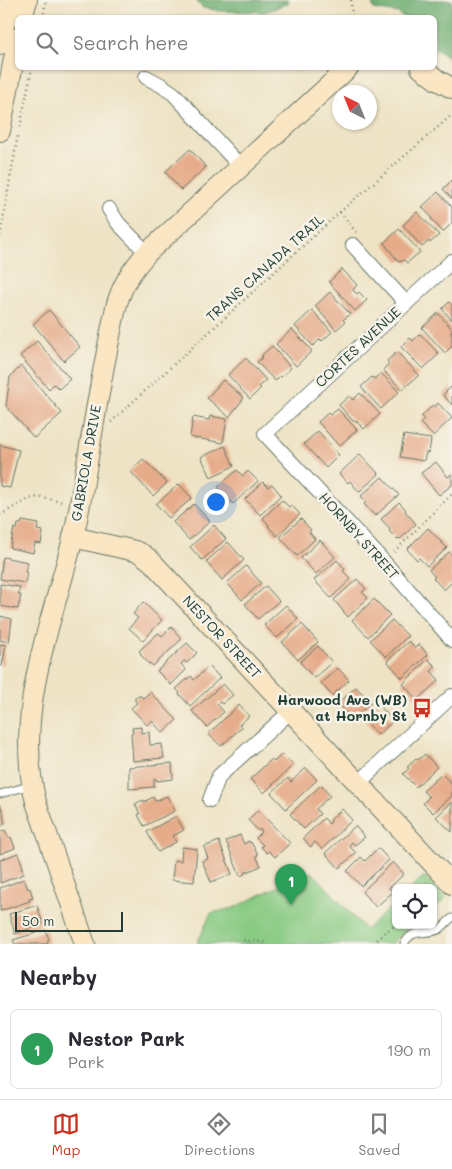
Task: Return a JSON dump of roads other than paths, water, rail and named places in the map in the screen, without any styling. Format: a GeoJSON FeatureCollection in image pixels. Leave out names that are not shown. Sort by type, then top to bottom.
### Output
{"type":"FeatureCollection","features":[{"type":"Feature","properties":{"kind":"street"},"geometry":{"type":"LineString","coordinates":[[0,44],[10,0]]}},
{"type":"Feature","properties":{"kind":"street"},"geometry":{"type":"LineString","coordinates":[[23,15],[26,0]]}},
{"type":"Feature","properties":{"kind":"street"},"geometry":{"type":"LineString","coordinates":[[0,131],[15,54]]}},
{"type":"Feature","properties":{"kind":"street","name":"GABRIOLA DRIVE"},"geometry":{"type":"LineString","coordinates":[[85,944],[36,802],[29,755],[29,725],[41,656],[73,537],[118,301],[125,282],[146,254],[346,70]]}},
{"type":"Feature","properties":{"kind":"street"},"geometry":{"type":"LineString","coordinates":[[424,70],[452,88]]}},
{"type":"Feature","properties":{"kind":"street"},"geometry":{"type":"LineString","coordinates":[[146,77],[174,94],[240,166]]}},
{"type":"Feature","properties":{"kind":"street"},"geometry":{"type":"LineString","coordinates":[[109,209],[118,223],[146,254]]}},
{"type":"Feature","properties":{"kind":"street"},"geometry":{"type":"LineString","coordinates":[[353,245],[406,303]]}},
{"type":"Feature","properties":{"kind":"street","name":"CORTES AVENUE"},"geometry":{"type":"LineString","coordinates":[[265,434],[452,261]]}},
{"type":"Feature","properties":{"kind":"street","name":"HORNBY STREET"},"geometry":{"type":"LineString","coordinates":[[265,434],[384,562],[452,640]]}},
{"type":"Feature","properties":{"kind":"street","name":"NESTOR STREET"},"geometry":{"type":"LineString","coordinates":[[73,537],[134,551],[151,560],[452,884]]}},
{"type":"Feature","properties":{"kind":"street"},"geometry":{"type":"LineString","coordinates":[[359,783],[452,696]]}},
{"type":"Feature","properties":{"kind":"street"},"geometry":{"type":"LineString","coordinates":[[210,800],[219,776],[291,711]]}},
{"type":"Feature","properties":{"kind":"lane"},"geometry":{"type":"LineString","coordinates":[[0,794],[32,785]]}},
{"type":"Feature","properties":{"kind":"lane"},"geometry":{"type":"LineString","coordinates":[[404,944],[406,939],[415,933],[430,932],[441,928],[452,918]]}},
{"type":"Feature","properties":{"kind":"place","name":"Harwood Ave (WB) at Hornby St"},"geometry":{"type":"Point","coordinates":[422,708]}},
{"type":"Feature","properties":{"kind":"place","name":"Nestor Park"},"geometry":{"type":"Point","coordinates":[291,905]}}]}
